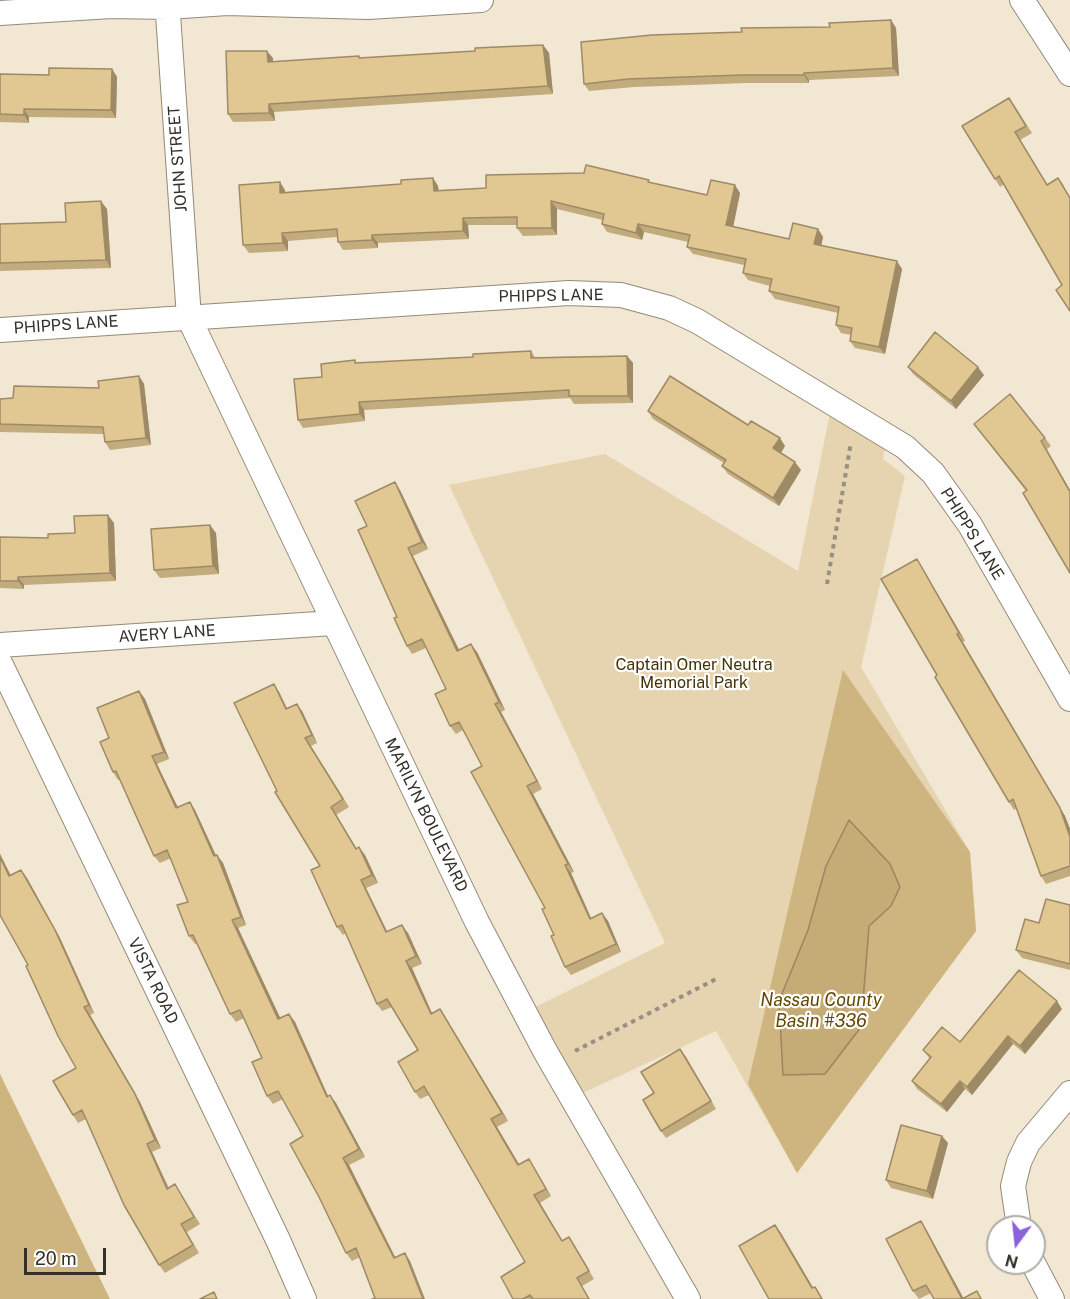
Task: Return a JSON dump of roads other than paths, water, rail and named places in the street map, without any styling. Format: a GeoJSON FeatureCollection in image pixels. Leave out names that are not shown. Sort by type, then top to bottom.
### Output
{"type":"FeatureCollection","features":[{"type":"Feature","properties":{"kind":"street"},"geometry":{"type":"LineString","coordinates":[[0,13],[167,3],[368,7],[481,0]]}},
{"type":"Feature","properties":{"kind":"street"},"geometry":{"type":"LineString","coordinates":[[1022,0],[1070,74]]}},
{"type":"Feature","properties":{"kind":"street","name":"JOHN STREET"},"geometry":{"type":"LineString","coordinates":[[167,3],[189,318]]}},
{"type":"Feature","properties":{"kind":"street","name":"PHIPPS LANE"},"geometry":{"type":"LineString","coordinates":[[0,330],[569,292],[621,295],[669,308],[697,321],[905,447],[933,473],[970,525],[1070,699]]}},
{"type":"Feature","properties":{"kind":"street","name":"MARILYN BOULEVARD"},"geometry":{"type":"LineString","coordinates":[[189,318],[477,922],[552,1063],[688,1299]]}},
{"type":"Feature","properties":{"kind":"street","name":"AVERY LANE"},"geometry":{"type":"LineString","coordinates":[[0,645],[333,623]]}},
{"type":"Feature","properties":{"kind":"street","name":"VISTA ROAD"},"geometry":{"type":"LineString","coordinates":[[0,663],[278,1240],[304,1299]]}},
{"type":"Feature","properties":{"kind":"street"},"geometry":{"type":"LineString","coordinates":[[1017,1215],[1013,1186],[1019,1161],[1028,1143],[1070,1093]]}},
{"type":"Feature","properties":{"kind":"street"},"geometry":{"type":"LineString","coordinates":[[1039,1275],[1052,1299]]}},
{"type":"Feature","properties":{"kind":"water","name":"Nassau County Basin #336"},"geometry":{"type":"Polygon","coordinates":[[[849,820],[890,864],[900,887],[891,906],[869,926],[861,1027],[825,1074],[783,1075],[779,1001],[808,930],[826,866],[849,820]]]}},
{"type":"Feature","properties":{"kind":"park label","name":"Captain Omer Neutra Memorial Park"},"geometry":{"type":"Point","coordinates":[694,674]}}]}
